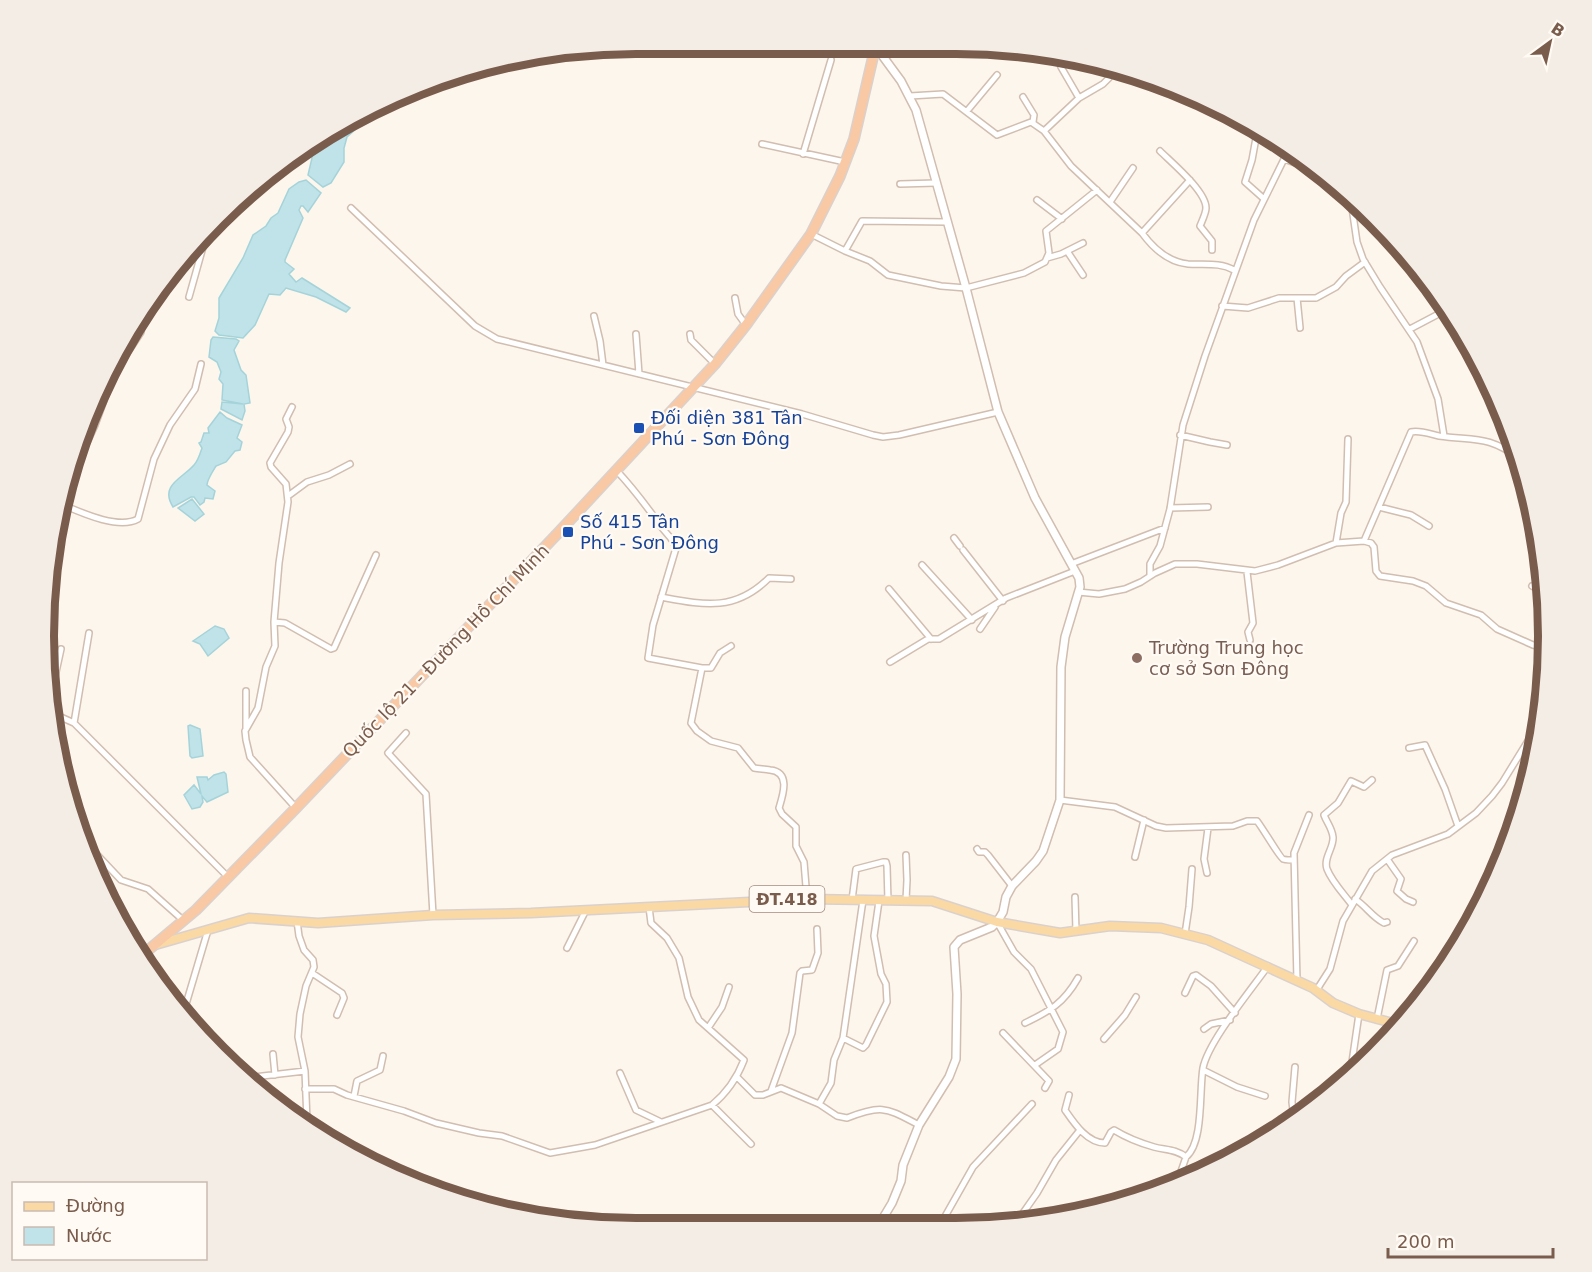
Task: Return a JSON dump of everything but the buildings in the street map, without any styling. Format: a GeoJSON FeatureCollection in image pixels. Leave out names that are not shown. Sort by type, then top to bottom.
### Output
{"type":"FeatureCollection","features":[{"type":"Feature","properties":{"kind":"highway","name":"Quốc lộ 21 - Đường Hồ Chí Minh"},"geometry":{"type":"LineString","coordinates":[[147,951],[184,921],[296,808],[716,364],[747,325],[810,234],[854,140],[874,54]]}},
{"type":"Feature","properties":{"kind":"main road","name":"ĐT.418"},"geometry":{"type":"LineString","coordinates":[[154,945],[249,918],[318,923],[433,915],[586,910],[807,898],[932,901],[997,922],[1060,933],[1110,926],[1151,927],[1208,940],[1268,966],[1316,991],[1333,1003],[1359,1014],[1391,1023]]}},
{"type":"Feature","properties":{"kind":"street"},"geometry":{"type":"LineString","coordinates":[[881,54],[910,96],[916,110],[998,412],[1035,498],[1080,582],[1065,637],[1061,667],[1060,800],[1043,851],[1012,886],[997,922],[992,927],[960,940],[954,947],[957,994],[956,1059],[949,1077],[919,1125],[903,1165],[901,1181],[892,1203],[882,1218]]}},
{"type":"Feature","properties":{"kind":"street"},"geometry":{"type":"LineString","coordinates":[[803,154],[831,60]]}},
{"type":"Feature","properties":{"kind":"street"},"geometry":{"type":"LineString","coordinates":[[1061,67],[1079,98]]}},
{"type":"Feature","properties":{"kind":"street"},"geometry":{"type":"LineString","coordinates":[[967,111],[997,75]]}},
{"type":"Feature","properties":{"kind":"street"},"geometry":{"type":"LineString","coordinates":[[1044,131],[1079,98],[1107,81],[1109,75]]}},
{"type":"Feature","properties":{"kind":"street"},"geometry":{"type":"LineString","coordinates":[[910,96],[940,93],[997,135],[1033,122]]}},
{"type":"Feature","properties":{"kind":"street"},"geometry":{"type":"LineString","coordinates":[[1023,97],[1034,115],[1033,122]]}},
{"type":"Feature","properties":{"kind":"street"},"geometry":{"type":"LineString","coordinates":[[1033,122],[1044,131],[1071,166],[1142,233],[1152,246],[1173,260],[1189,264],[1225,266],[1234,270]]}},
{"type":"Feature","properties":{"kind":"street"},"geometry":{"type":"LineString","coordinates":[[1255,137],[1252,160],[1245,182],[1263,198]]}},
{"type":"Feature","properties":{"kind":"street"},"geometry":{"type":"LineString","coordinates":[[762,144],[845,162]]}},
{"type":"Feature","properties":{"kind":"street"},"geometry":{"type":"LineString","coordinates":[[1160,151],[1190,180],[1206,206],[1200,226],[1212,241],[1212,250]]}},
{"type":"Feature","properties":{"kind":"street"},"geometry":{"type":"LineString","coordinates":[[1150,576],[1150,564],[1160,546],[1170,508],[1180,435],[1234,270],[1263,198],[1284,159],[1294,162]]}},
{"type":"Feature","properties":{"kind":"street"},"geometry":{"type":"LineString","coordinates":[[1110,202],[1133,168]]}},
{"type":"Feature","properties":{"kind":"street"},"geometry":{"type":"LineString","coordinates":[[1142,233],[1190,180]]}},
{"type":"Feature","properties":{"kind":"street"},"geometry":{"type":"LineString","coordinates":[[900,184],[936,183]]}},
{"type":"Feature","properties":{"kind":"street"},"geometry":{"type":"LineString","coordinates":[[1047,258],[1049,253],[1045,233],[1097,190]]}},
{"type":"Feature","properties":{"kind":"street"},"geometry":{"type":"LineString","coordinates":[[1037,200],[1062,219]]}},
{"type":"Feature","properties":{"kind":"street"},"geometry":{"type":"LineString","coordinates":[[351,208],[475,326],[488,336],[497,339],[802,414],[883,437],[998,412]]}},
{"type":"Feature","properties":{"kind":"street"},"geometry":{"type":"LineString","coordinates":[[1352,209],[1357,242],[1365,262],[1417,342],[1438,399],[1444,436]]}},
{"type":"Feature","properties":{"kind":"street"},"geometry":{"type":"LineString","coordinates":[[845,251],[862,221],[947,222]]}},
{"type":"Feature","properties":{"kind":"street"},"geometry":{"type":"LineString","coordinates":[[810,234],[870,261],[883,273],[941,286],[966,288],[1024,273],[1037,267],[1047,258],[1083,243]]}},
{"type":"Feature","properties":{"kind":"street"},"geometry":{"type":"LineString","coordinates":[[189,297],[206,243]]}},
{"type":"Feature","properties":{"kind":"street"},"geometry":{"type":"LineString","coordinates":[[1067,251],[1083,275]]}},
{"type":"Feature","properties":{"kind":"street"},"geometry":{"type":"LineString","coordinates":[[1222,306],[1248,308],[1279,298],[1316,298],[1336,287],[1346,276],[1365,262]]}},
{"type":"Feature","properties":{"kind":"street"},"geometry":{"type":"LineString","coordinates":[[735,298],[739,316],[747,325]]}},
{"type":"Feature","properties":{"kind":"street"},"geometry":{"type":"LineString","coordinates":[[1297,298],[1300,328]]}},
{"type":"Feature","properties":{"kind":"street"},"geometry":{"type":"LineString","coordinates":[[1410,329],[1440,313]]}},
{"type":"Feature","properties":{"kind":"street"},"geometry":{"type":"LineString","coordinates":[[594,316],[603,364]]}},
{"type":"Feature","properties":{"kind":"street"},"geometry":{"type":"LineString","coordinates":[[130,348],[141,330]]}},
{"type":"Feature","properties":{"kind":"street"},"geometry":{"type":"LineString","coordinates":[[636,334],[639,374]]}},
{"type":"Feature","properties":{"kind":"street"},"geometry":{"type":"LineString","coordinates":[[690,334],[691,340],[716,364]]}},
{"type":"Feature","properties":{"kind":"street"},"geometry":{"type":"LineString","coordinates":[[69,507],[101,519],[132,522],[138,519],[154,459],[170,425],[195,389],[201,364]]}},
{"type":"Feature","properties":{"kind":"street"},"geometry":{"type":"LineString","coordinates":[[89,438],[104,400]]}},
{"type":"Feature","properties":{"kind":"street"},"geometry":{"type":"LineString","coordinates":[[245,731],[258,708],[266,667],[275,646],[274,622],[279,564],[288,496],[283,479],[270,463],[288,432],[286,419],[292,407]]}},
{"type":"Feature","properties":{"kind":"street"},"geometry":{"type":"LineString","coordinates":[[1364,541],[1411,432],[1467,437],[1493,442],[1508,451]]}},
{"type":"Feature","properties":{"kind":"street"},"geometry":{"type":"LineString","coordinates":[[1180,435],[1227,445]]}},
{"type":"Feature","properties":{"kind":"street"},"geometry":{"type":"LineString","coordinates":[[1336,543],[1341,513],[1346,502],[1348,439]]}},
{"type":"Feature","properties":{"kind":"street"},"geometry":{"type":"LineString","coordinates":[[288,496],[307,482],[329,475],[350,464]]}},
{"type":"Feature","properties":{"kind":"street"},"geometry":{"type":"LineString","coordinates":[[616,470],[640,495],[676,548],[650,636],[648,658],[711,668],[720,653],[731,646]]}},
{"type":"Feature","properties":{"kind":"street"},"geometry":{"type":"LineString","coordinates":[[1170,508],[1208,507]]}},
{"type":"Feature","properties":{"kind":"street"},"geometry":{"type":"LineString","coordinates":[[1379,507],[1411,515],[1429,526]]}},
{"type":"Feature","properties":{"kind":"street"},"geometry":{"type":"LineString","coordinates":[[890,662],[931,639],[939,639],[1015,594],[1028,591],[1073,568],[1165,528]]}},
{"type":"Feature","properties":{"kind":"street"},"geometry":{"type":"LineString","coordinates":[[954,538],[1003,601]]}},
{"type":"Feature","properties":{"kind":"street"},"geometry":{"type":"LineString","coordinates":[[1078,592],[1109,593],[1133,587],[1166,567],[1186,563],[1247,572],[1278,565],[1336,543],[1364,541],[1371,543],[1374,547],[1376,571],[1380,576],[1413,581],[1426,586],[1446,603],[1481,615],[1497,629],[1538,646]]}},
{"type":"Feature","properties":{"kind":"street"},"geometry":{"type":"LineString","coordinates":[[274,622],[285,624],[331,649],[334,648],[376,555]]}},
{"type":"Feature","properties":{"kind":"street"},"geometry":{"type":"LineString","coordinates":[[922,565],[972,620]]}},
{"type":"Feature","properties":{"kind":"street"},"geometry":{"type":"LineString","coordinates":[[1247,572],[1253,623],[1248,632],[1250,640]]}},
{"type":"Feature","properties":{"kind":"street"},"geometry":{"type":"LineString","coordinates":[[661,597],[706,605],[716,604],[753,592],[769,578],[791,579]]}},
{"type":"Feature","properties":{"kind":"street"},"geometry":{"type":"LineString","coordinates":[[1532,586],[1536,588]]}},
{"type":"Feature","properties":{"kind":"street"},"geometry":{"type":"LineString","coordinates":[[889,589],[931,639]]}},
{"type":"Feature","properties":{"kind":"street"},"geometry":{"type":"LineString","coordinates":[[980,629],[996,606]]}},
{"type":"Feature","properties":{"kind":"street"},"geometry":{"type":"LineString","coordinates":[[74,723],[89,633]]}},
{"type":"Feature","properties":{"kind":"street"},"geometry":{"type":"LineString","coordinates":[[55,676],[61,649]]}},
{"type":"Feature","properties":{"kind":"street"},"geometry":{"type":"LineString","coordinates":[[702,668],[691,723],[697,731],[711,741],[738,748],[754,768],[771,770],[781,776],[786,789],[779,808],[796,827],[796,846],[804,862],[807,898]]}},
{"type":"Feature","properties":{"kind":"street"},"geometry":{"type":"LineString","coordinates":[[246,691],[245,731],[250,757],[296,808]]}},
{"type":"Feature","properties":{"kind":"street"},"geometry":{"type":"LineString","coordinates":[[60,717],[74,723],[228,878]]}},
{"type":"Feature","properties":{"kind":"street"},"geometry":{"type":"LineString","coordinates":[[406,733],[388,753],[426,794],[433,915]]}},
{"type":"Feature","properties":{"kind":"street"},"geometry":{"type":"LineString","coordinates":[[1316,991],[1330,969],[1340,929],[1372,871],[1387,859],[1438,838],[1458,826],[1492,796],[1529,739]]}},
{"type":"Feature","properties":{"kind":"street"},"geometry":{"type":"LineString","coordinates":[[1409,748],[1425,745],[1445,789],[1458,826]]}},
{"type":"Feature","properties":{"kind":"street"},"geometry":{"type":"LineString","coordinates":[[1372,780],[1364,787],[1351,781],[1338,803],[1324,815],[1333,837],[1326,868],[1353,902],[1364,905],[1377,920],[1387,922]]}},
{"type":"Feature","properties":{"kind":"street"},"geometry":{"type":"LineString","coordinates":[[1060,800],[1115,807],[1156,826],[1166,828],[1208,828],[1257,821],[1274,844],[1279,857],[1284,860],[1294,860]]}},
{"type":"Feature","properties":{"kind":"street"},"geometry":{"type":"LineString","coordinates":[[1297,981],[1294,860],[1296,846],[1309,815]]}},
{"type":"Feature","properties":{"kind":"street"},"geometry":{"type":"LineString","coordinates":[[1135,858],[1144,820]]}},
{"type":"Feature","properties":{"kind":"street"},"geometry":{"type":"LineString","coordinates":[[1207,873],[1204,859],[1208,828]]}},
{"type":"Feature","properties":{"kind":"street"},"geometry":{"type":"LineString","coordinates":[[977,849],[988,855],[1012,886]]}},
{"type":"Feature","properties":{"kind":"street"},"geometry":{"type":"LineString","coordinates":[[96,854],[121,880],[148,889],[184,921]]}},
{"type":"Feature","properties":{"kind":"street"},"geometry":{"type":"LineString","coordinates":[[906,855],[906,900]]}},
{"type":"Feature","properties":{"kind":"street"},"geometry":{"type":"LineString","coordinates":[[1387,859],[1401,879],[1396,891],[1413,902]]}},
{"type":"Feature","properties":{"kind":"street"},"geometry":{"type":"LineString","coordinates":[[843,1038],[863,1048],[887,1002],[886,984],[881,974],[874,936],[883,901],[887,866],[883,862],[856,869],[852,900]]}},
{"type":"Feature","properties":{"kind":"street"},"geometry":{"type":"LineString","coordinates":[[1185,934],[1192,869]]}},
{"type":"Feature","properties":{"kind":"street"},"geometry":{"type":"LineString","coordinates":[[1076,897],[1077,931]]}},
{"type":"Feature","properties":{"kind":"street"},"geometry":{"type":"LineString","coordinates":[[819,1104],[831,1083],[834,1060],[843,1038],[863,900]]}},
{"type":"Feature","properties":{"kind":"street"},"geometry":{"type":"LineString","coordinates":[[305,1089],[334,1089],[436,1123],[502,1136],[550,1153],[595,1145],[712,1105],[724,1095],[737,1077],[744,1060],[699,1020],[688,998],[679,958],[667,938],[651,923],[650,907]]}},
{"type":"Feature","properties":{"kind":"street"},"geometry":{"type":"LineString","coordinates":[[567,948],[586,910]]}},
{"type":"Feature","properties":{"kind":"street"},"geometry":{"type":"LineString","coordinates":[[297,921],[304,950],[313,960],[314,967],[306,986],[298,1037],[305,1071],[307,1115]]}},
{"type":"Feature","properties":{"kind":"street"},"geometry":{"type":"LineString","coordinates":[[997,922],[1014,952],[1031,969],[1063,1032],[1058,1049],[1035,1065]]}},
{"type":"Feature","properties":{"kind":"street"},"geometry":{"type":"LineString","coordinates":[[771,1091],[792,1033],[800,973],[812,970],[818,953],[817,929]]}},
{"type":"Feature","properties":{"kind":"street"},"geometry":{"type":"LineString","coordinates":[[186,1005],[207,930]]}},
{"type":"Feature","properties":{"kind":"street"},"geometry":{"type":"LineString","coordinates":[[1377,1019],[1387,970],[1401,963],[1414,941]]}},
{"type":"Feature","properties":{"kind":"street"},"geometry":{"type":"LineString","coordinates":[[1180,1173],[1186,1156],[1194,1148],[1198,1134],[1203,1070],[1208,1053],[1268,966]]}},
{"type":"Feature","properties":{"kind":"street"},"geometry":{"type":"LineString","coordinates":[[312,973],[342,993],[344,998],[337,1015]]}},
{"type":"Feature","properties":{"kind":"street"},"geometry":{"type":"LineString","coordinates":[[1185,993],[1193,976],[1196,975],[1211,986],[1235,1013]]}},
{"type":"Feature","properties":{"kind":"street"},"geometry":{"type":"LineString","coordinates":[[1025,1023],[1052,1010],[1064,1000],[1078,978]]}},
{"type":"Feature","properties":{"kind":"street"},"geometry":{"type":"LineString","coordinates":[[708,1028],[722,1007],[729,987]]}},
{"type":"Feature","properties":{"kind":"street"},"geometry":{"type":"LineString","coordinates":[[1104,1039],[1125,1015],[1136,997]]}},
{"type":"Feature","properties":{"kind":"street"},"geometry":{"type":"LineString","coordinates":[[1352,1063],[1359,1014]]}},
{"type":"Feature","properties":{"kind":"street"},"geometry":{"type":"LineString","coordinates":[[1204,1029],[1220,1021],[1230,1020]]}},
{"type":"Feature","properties":{"kind":"street"},"geometry":{"type":"LineString","coordinates":[[1003,1033],[1049,1082],[1045,1088]]}},
{"type":"Feature","properties":{"kind":"street"},"geometry":{"type":"LineString","coordinates":[[273,1054],[275,1074]]}},
{"type":"Feature","properties":{"kind":"street"},"geometry":{"type":"LineString","coordinates":[[354,1096],[357,1081],[380,1070],[383,1056]]}},
{"type":"Feature","properties":{"kind":"street"},"geometry":{"type":"LineString","coordinates":[[1293,1110],[1295,1067]]}},
{"type":"Feature","properties":{"kind":"street"},"geometry":{"type":"LineString","coordinates":[[1203,1070],[1237,1087],[1266,1096]]}},
{"type":"Feature","properties":{"kind":"street"},"geometry":{"type":"LineString","coordinates":[[255,1077],[305,1071]]}},
{"type":"Feature","properties":{"kind":"street"},"geometry":{"type":"LineString","coordinates":[[620,1073],[636,1110],[661,1122]]}},
{"type":"Feature","properties":{"kind":"street"},"geometry":{"type":"LineString","coordinates":[[737,1077],[755,1095],[781,1088],[819,1104],[837,1116],[847,1118],[871,1110],[887,1109],[919,1125]]}},
{"type":"Feature","properties":{"kind":"street"},"geometry":{"type":"LineString","coordinates":[[1069,1095],[1065,1110],[1080,1130],[1102,1144],[1114,1130],[1130,1139],[1177,1151],[1186,1156]]}},
{"type":"Feature","properties":{"kind":"street"},"geometry":{"type":"LineString","coordinates":[[944,1218],[973,1167],[1032,1104]]}},
{"type":"Feature","properties":{"kind":"street"},"geometry":{"type":"LineString","coordinates":[[712,1105],[750,1144]]}},
{"type":"Feature","properties":{"kind":"street"},"geometry":{"type":"LineString","coordinates":[[1022,1214],[1056,1160],[1080,1130]]}},
{"type":"Feature","properties":{"kind":"water"},"geometry":{"type":"Polygon","coordinates":[[[363,122],[347,137],[344,162],[331,183],[323,187],[308,175],[313,152],[363,122]]]}},
{"type":"Feature","properties":{"kind":"water"},"geometry":{"type":"Polygon","coordinates":[[[306,180],[321,193],[308,212],[303,206],[299,210],[303,218],[285,260],[294,269],[289,274],[296,282],[302,278],[350,308],[346,312],[316,297],[286,288],[280,295],[269,294],[255,325],[243,338],[219,335],[215,331],[219,318],[219,298],[243,258],[253,235],[266,226],[278,213],[289,189],[306,180]]]}},
{"type":"Feature","properties":{"kind":"water"},"geometry":{"type":"Polygon","coordinates":[[[213,337],[239,341],[234,350],[241,370],[246,375],[250,403],[244,404],[245,411],[242,420],[221,409],[222,402],[243,404],[222,400],[223,384],[219,379],[221,372],[217,362],[209,357],[213,337]]]}},
{"type":"Feature","properties":{"kind":"water"},"geometry":{"type":"Polygon","coordinates":[[[220,412],[242,425],[237,438],[242,442],[240,450],[235,451],[226,462],[216,466],[210,476],[207,485],[215,491],[213,499],[205,498],[200,505],[194,497],[191,497],[173,507],[169,499],[171,487],[197,462],[202,448],[199,443],[204,433],[209,433],[208,428],[220,412]]]}},
{"type":"Feature","properties":{"kind":"water"},"geometry":{"type":"Polygon","coordinates":[[[192,499],[204,514],[195,521],[178,508],[192,499]]]}},
{"type":"Feature","properties":{"kind":"water"},"geometry":{"type":"Polygon","coordinates":[[[215,626],[224,629],[229,638],[208,656],[200,644],[193,641],[215,626]]]}},
{"type":"Feature","properties":{"kind":"water"},"geometry":{"type":"Polygon","coordinates":[[[188,726],[200,729],[203,756],[192,758],[190,756],[188,726]]]}},
{"type":"Feature","properties":{"kind":"water"},"geometry":{"type":"Polygon","coordinates":[[[224,772],[228,792],[207,802],[202,796],[203,802],[200,807],[192,809],[184,795],[194,785],[201,794],[197,777],[207,777],[208,780],[224,772]]]}},
{"type":"Feature","properties":{"kind":"place","name":"Đối diện 381 Tân Phú - Sơn Đông"},"geometry":{"type":"Point","coordinates":[639,428]}},
{"type":"Feature","properties":{"kind":"place","name":"Số 415 Tân Phú - Sơn Đông"},"geometry":{"type":"Point","coordinates":[568,532]}},
{"type":"Feature","properties":{"kind":"place","name":"Trường Trung học cơ sở Sơn Đông"},"geometry":{"type":"Point","coordinates":[1137,658]}}]}
